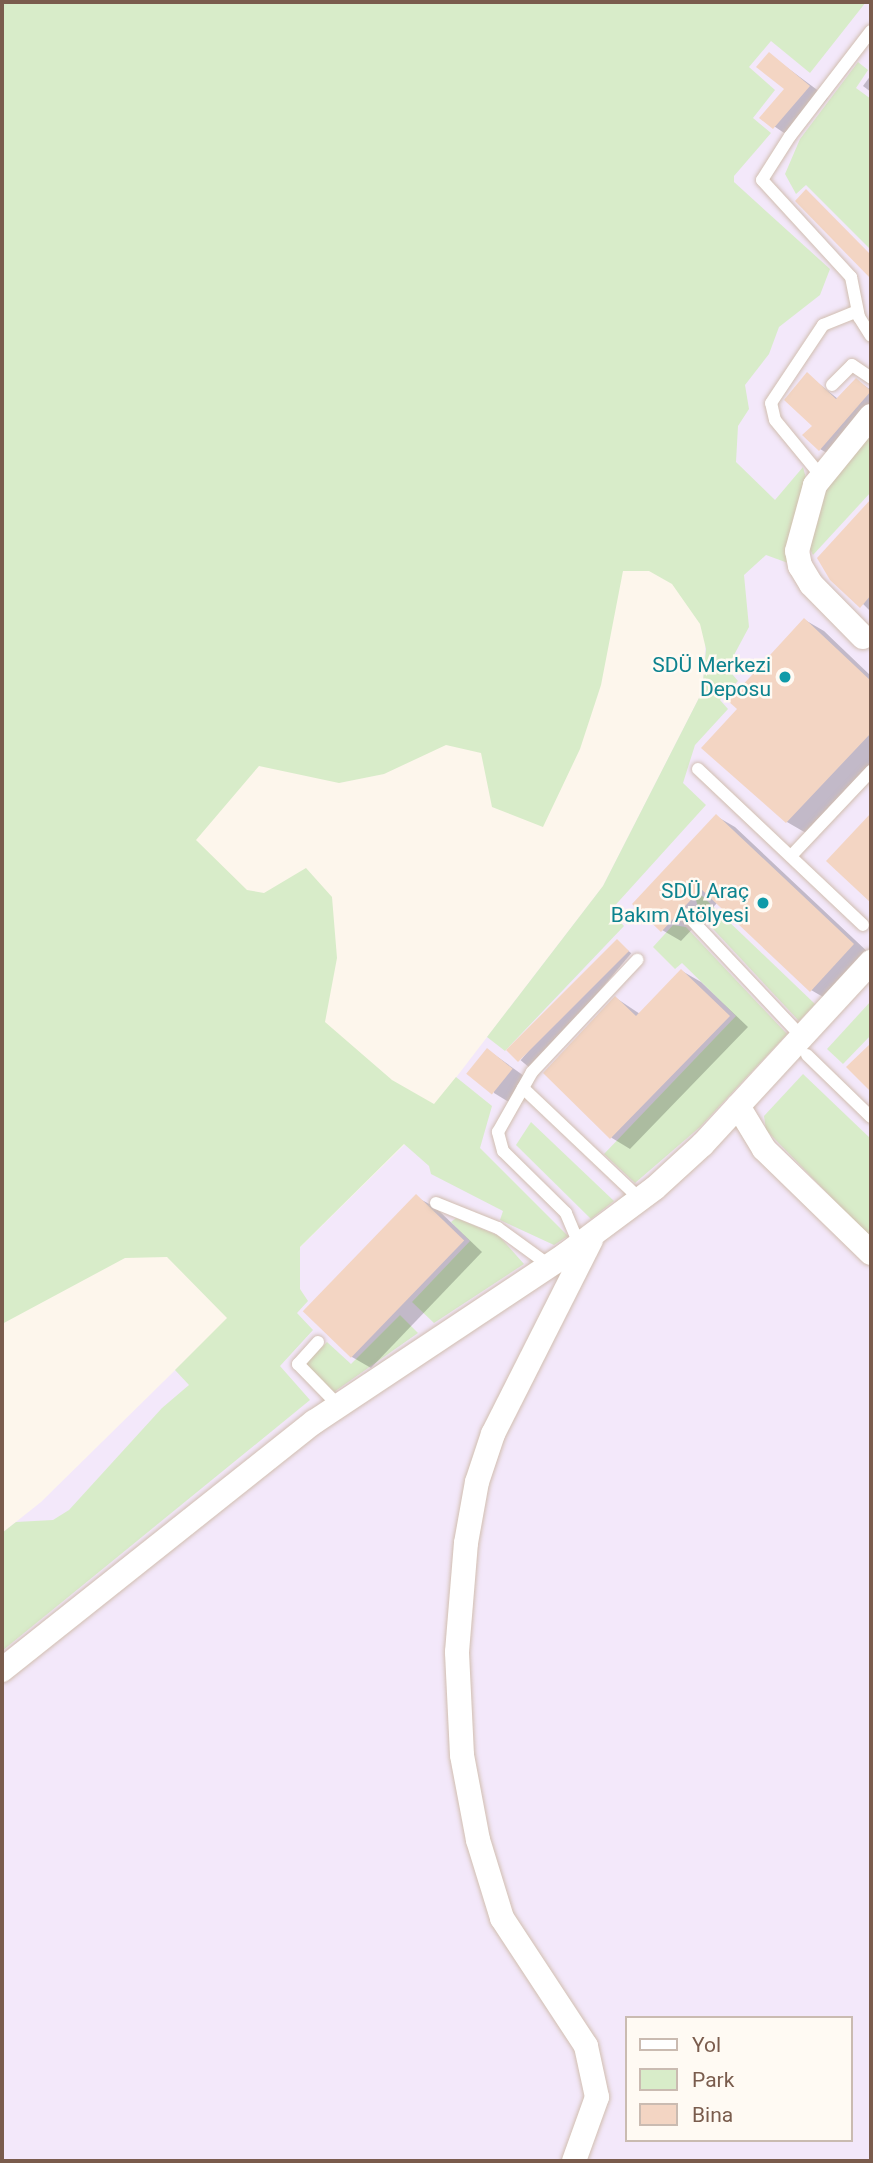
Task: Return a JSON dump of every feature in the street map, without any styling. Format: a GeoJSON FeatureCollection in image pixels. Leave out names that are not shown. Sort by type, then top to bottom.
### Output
{"type":"FeatureCollection","features":[{"type":"Feature","properties":{"kind":"street"},"geometry":{"type":"LineString","coordinates":[[869,636],[811,584],[798,559],[806,513],[821,476],[871,416]]}},
{"type":"Feature","properties":{"kind":"street"},"geometry":{"type":"LineString","coordinates":[[805,1046],[871,962]]}},
{"type":"Feature","properties":{"kind":"street"},"geometry":{"type":"LineString","coordinates":[[2,1670],[338,1405],[549,1265],[640,1199],[742,1113],[805,1046],[871,986]]}},
{"type":"Feature","properties":{"kind":"street"},"geometry":{"type":"LineString","coordinates":[[742,1113],[764,1149],[871,1253]]}},
{"type":"Feature","properties":{"kind":"street"},"geometry":{"type":"LineString","coordinates":[[574,2161],[597,2097],[586,2046],[502,1918],[478,1840],[462,1755],[457,1652],[466,1543],[493,1434],[587,1239]]}},
{"type":"Feature","properties":{"kind":"lane"},"geometry":{"type":"LineString","coordinates":[[871,31],[790,136],[762,180],[851,277],[858,311],[871,336]]}},
{"type":"Feature","properties":{"kind":"lane"},"geometry":{"type":"LineString","coordinates":[[821,476],[775,420],[771,403],[823,325],[858,311]]}},
{"type":"Feature","properties":{"kind":"lane"},"geometry":{"type":"LineString","coordinates":[[832,385],[852,365],[871,378]]}},
{"type":"Feature","properties":{"kind":"lane"},"geometry":{"type":"LineString","coordinates":[[698,769],[863,925]]}},
{"type":"Feature","properties":{"kind":"lane"},"geometry":{"type":"LineString","coordinates":[[790,856],[871,771]]}},
{"type":"Feature","properties":{"kind":"lane"},"geometry":{"type":"LineString","coordinates":[[688,916],[871,1117]]}},
{"type":"Feature","properties":{"kind":"lane"},"geometry":{"type":"LineString","coordinates":[[587,1239],[566,1213],[498,1142],[498,1132],[523,1088],[637,960]]}},
{"type":"Feature","properties":{"kind":"lane"},"geometry":{"type":"LineString","coordinates":[[523,1088],[640,1199]]}},
{"type":"Feature","properties":{"kind":"lane"},"geometry":{"type":"LineString","coordinates":[[436,1203],[498,1228],[549,1265]]}},
{"type":"Feature","properties":{"kind":"lane"},"geometry":{"type":"LineString","coordinates":[[318,1342],[298,1364],[338,1405]]}},
{"type":"Feature","properties":{"kind":"shaded area"},"geometry":{"type":"Polygon","coordinates":[[[552,2],[871,2],[871,2161],[2,2161],[2,1533],[41,1502],[405,1144],[603,886],[702,692],[720,439],[552,2]]]}},
{"type":"Feature","properties":{"kind":"green space"},"geometry":{"type":"Polygon","coordinates":[[[2,2],[866,2],[810,73],[771,41],[749,67],[775,90],[753,118],[771,133],[734,176],[734,182],[830,269],[820,295],[779,327],[769,354],[745,385],[749,409],[738,426],[736,462],[775,500],[803,467],[807,482],[788,563],[766,555],[744,575],[749,627],[727,668],[738,681],[720,700],[728,709],[695,745],[683,783],[706,805],[610,911],[624,926],[505,1051],[487,1037],[603,886],[702,692],[706,649],[700,624],[672,584],[649,571],[623,571],[601,685],[580,749],[543,827],[492,807],[481,753],[446,745],[384,774],[339,783],[259,766],[196,840],[247,890],[264,893],[306,868],[332,897],[337,958],[325,1022],[392,1080],[434,1104],[456,1077],[492,1106],[480,1148],[568,1236],[554,1245],[500,1220],[503,1211],[431,1174],[429,1166],[404,1144],[300,1247],[300,1289],[308,1301],[297,1313],[313,1330],[280,1366],[310,1400],[2,1651],[2,1533],[16,1522],[53,1520],[69,1510],[162,1408],[189,1385],[175,1370],[227,1318],[167,1257],[125,1258],[2,1324],[2,2]]]}},
{"type":"Feature","properties":{"kind":"green space"},"geometry":{"type":"Polygon","coordinates":[[[858,62],[868,70],[856,88],[871,99],[871,250],[806,185],[796,194],[785,174],[800,139],[858,62]]]}},
{"type":"Feature","properties":{"kind":"green space"},"geometry":{"type":"Polygon","coordinates":[[[871,432],[871,492],[813,555],[810,549],[821,492],[871,432]]]}},
{"type":"Feature","properties":{"kind":"green space"},"geometry":{"type":"Polygon","coordinates":[[[701,895],[815,1004],[799,1021],[700,915],[696,900],[701,895]]]}},
{"type":"Feature","properties":{"kind":"green space"},"geometry":{"type":"Polygon","coordinates":[[[673,925],[686,927],[787,1034],[700,1127],[635,1183],[604,1154],[736,1016],[682,963],[675,969],[653,947],[673,925]]]}},
{"type":"Feature","properties":{"kind":"green space"},"geometry":{"type":"Polygon","coordinates":[[[871,1001],[871,1035],[843,1064],[827,1049],[871,1001]]]}},
{"type":"Feature","properties":{"kind":"green space"},"geometry":{"type":"Polygon","coordinates":[[[803,1074],[871,1139],[871,1238],[766,1130],[764,1116],[803,1074]]]}},
{"type":"Feature","properties":{"kind":"green space"},"geometry":{"type":"Polygon","coordinates":[[[531,1122],[614,1201],[591,1219],[516,1145],[531,1122]]]}},
{"type":"Feature","properties":{"kind":"green space"},"geometry":{"type":"Polygon","coordinates":[[[456,1218],[499,1236],[524,1264],[434,1323],[412,1302],[470,1241],[451,1222],[456,1218]]]}},
{"type":"Feature","properties":{"kind":"green space"},"geometry":{"type":"Polygon","coordinates":[[[400,1315],[418,1333],[334,1392],[305,1364],[327,1342],[351,1364],[400,1315]]]}},
{"type":"Feature","properties":{"kind":"building"},"geometry":{"type":"Polygon","coordinates":[[[769,52],[810,86],[773,129],[759,118],[784,89],[756,67],[769,52]]]}},
{"type":"Feature","properties":{"kind":"building"},"geometry":{"type":"Polygon","coordinates":[[[806,189],[871,255],[871,279],[795,201],[806,189]]]}},
{"type":"Feature","properties":{"kind":"building"},"geometry":{"type":"Polygon","coordinates":[[[807,372],[836,399],[856,378],[871,391],[819,451],[802,435],[812,426],[784,400],[807,372]]]}},
{"type":"Feature","properties":{"kind":"building"},"geometry":{"type":"Polygon","coordinates":[[[871,499],[871,595],[860,608],[830,580],[817,558],[871,499]]]}},
{"type":"Feature","properties":{"kind":"building"},"geometry":{"type":"Polygon","coordinates":[[[804,618],[871,681],[871,733],[786,823],[701,748],[737,709],[728,701],[804,618]]]}},
{"type":"Feature","properties":{"kind":"building"},"geometry":{"type":"Polygon","coordinates":[[[871,813],[871,903],[826,861],[871,813]]]}},
{"type":"Feature","properties":{"kind":"building","name":"SDÜ Araç Bakım Atölyesi"},"geometry":{"type":"Polygon","coordinates":[[[716,814],[854,944],[810,992],[701,889],[661,932],[632,904],[716,814]]]}},
{"type":"Feature","properties":{"kind":"building"},"geometry":{"type":"Polygon","coordinates":[[[617,939],[629,951],[518,1062],[506,1050],[617,939]]]}},
{"type":"Feature","properties":{"kind":"building"},"geometry":{"type":"Polygon","coordinates":[[[681,969],[730,1016],[610,1139],[543,1073],[615,996],[636,1016],[681,969]]]}},
{"type":"Feature","properties":{"kind":"building"},"geometry":{"type":"Polygon","coordinates":[[[871,1043],[871,1092],[846,1067],[871,1043]]]}},
{"type":"Feature","properties":{"kind":"building"},"geometry":{"type":"Polygon","coordinates":[[[487,1048],[513,1069],[492,1094],[466,1074],[487,1048]]]}},
{"type":"Feature","properties":{"kind":"building"},"geometry":{"type":"Polygon","coordinates":[[[416,1194],[464,1241],[351,1358],[303,1311],[416,1194]]]}},
{"type":"Feature","properties":{"kind":"place","name":"SDÜ Merkezi Deposu"},"geometry":{"type":"Point","coordinates":[785,677]}},
{"type":"Feature","properties":{"kind":"place","name":"SDÜ Araç Bakım Atölyesi"},"geometry":{"type":"Point","coordinates":[763,903]}}]}
